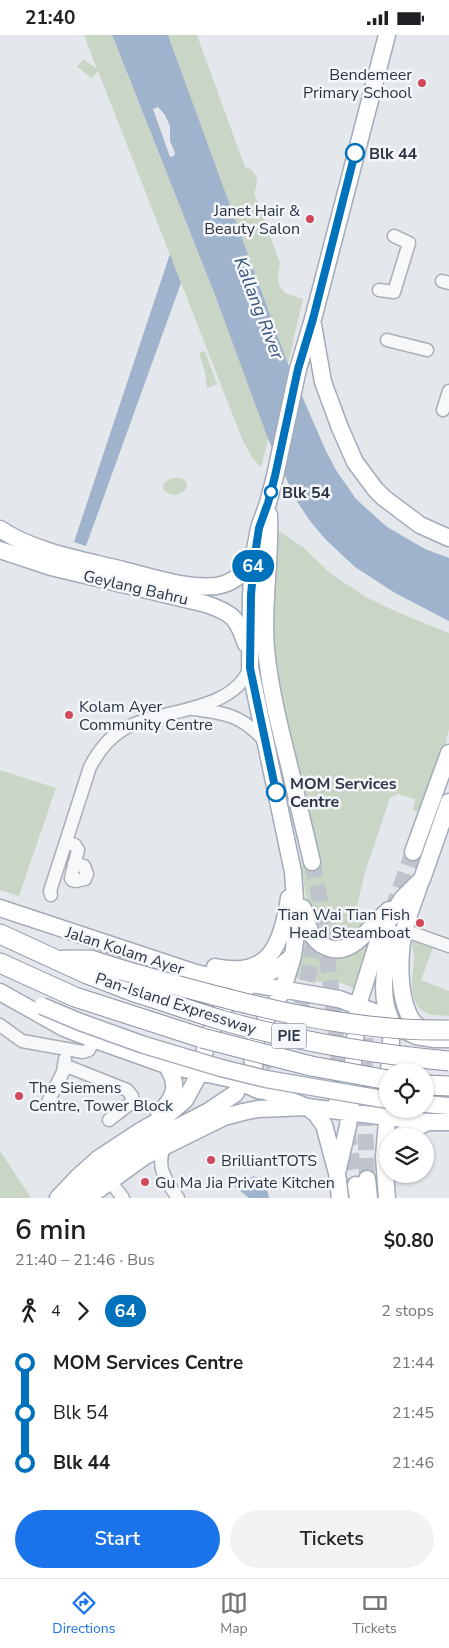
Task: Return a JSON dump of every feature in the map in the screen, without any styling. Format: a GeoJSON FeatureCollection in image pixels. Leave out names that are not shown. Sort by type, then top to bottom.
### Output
{"type":"FeatureCollection","features":[{"type":"Feature","properties":{"kind":"highway","name":"Pan-Island Expressway"},"geometry":{"type":"LineString","coordinates":[[0,934],[87,974],[134,992],[222,1020],[268,1032],[368,1052],[449,1061]]}},
{"type":"Feature","properties":{"kind":"highway"},"geometry":{"type":"LineString","coordinates":[[54,960],[91,960],[242,1003],[368,1026],[444,1036]]}},
{"type":"Feature","properties":{"kind":"highway","name":"Pan-Island Expressway"},"geometry":{"type":"LineString","coordinates":[[0,963],[75,997],[202,1038],[311,1066],[379,1078]]}},
{"type":"Feature","properties":{"kind":"highway"},"geometry":{"type":"LineString","coordinates":[[434,1086],[449,1087]]}},
{"type":"Feature","properties":{"kind":"main road"},"geometry":{"type":"LineString","coordinates":[[387,35],[313,319],[298,369],[268,503],[259,528],[251,595],[250,660],[293,872],[307,927],[316,940],[330,949],[342,950],[350,947],[422,879]]}},
{"type":"Feature","properties":{"kind":"main road"},"geometry":{"type":"LineString","coordinates":[[313,319],[323,382],[355,463],[384,498],[420,525],[449,538]]}},
{"type":"Feature","properties":{"kind":"main road"},"geometry":{"type":"LineString","coordinates":[[268,503],[269,531],[265,613],[269,674],[279,725],[312,862]]}},
{"type":"Feature","properties":{"kind":"main road","name":"Geylang Bahru"},"geometry":{"type":"LineString","coordinates":[[2,541],[43,549],[190,585],[217,585],[225,583],[246,571],[254,561]]}},
{"type":"Feature","properties":{"kind":"main road","name":"Geylang Bahru"},"geometry":{"type":"LineString","coordinates":[[2,541],[51,567],[206,603],[224,610],[240,626],[250,660]]}},
{"type":"Feature","properties":{"kind":"main road"},"geometry":{"type":"LineString","coordinates":[[413,852],[449,753]]}},
{"type":"Feature","properties":{"kind":"main road"},"geometry":{"type":"LineString","coordinates":[[444,1036],[413,1021],[409,1016],[405,1006],[401,975],[402,947],[406,924],[449,803]]}},
{"type":"Feature","properties":{"kind":"main road"},"geometry":{"type":"LineString","coordinates":[[265,1091],[256,1076],[252,1058],[257,1035],[282,990],[293,955],[297,927],[293,872]]}},
{"type":"Feature","properties":{"kind":"main road"},"geometry":{"type":"LineString","coordinates":[[158,961],[240,970],[250,968],[265,960],[269,957],[276,944],[285,921],[293,872]]}},
{"type":"Feature","properties":{"kind":"main road"},"geometry":{"type":"LineString","coordinates":[[327,1110],[335,1104],[346,1087],[353,1063],[358,1005],[380,935],[402,899]]}},
{"type":"Feature","properties":{"kind":"main road","name":"Jalan Kolam Ayer"},"geometry":{"type":"LineString","coordinates":[[0,908],[207,976],[282,990]]}},
{"type":"Feature","properties":{"kind":"main road"},"geometry":{"type":"LineString","coordinates":[[389,1063],[391,1024],[384,991],[386,972],[395,938],[406,924]]}},
{"type":"Feature","properties":{"kind":"main road"},"geometry":{"type":"LineString","coordinates":[[58,1198],[98,1159],[165,1117],[185,1100],[199,1072],[210,1034],[222,1009],[251,984],[282,965],[293,955]]}},
{"type":"Feature","properties":{"kind":"main road"},"geometry":{"type":"LineString","coordinates":[[0,986],[80,1022],[144,1045],[221,1068],[266,1079],[379,1098]]}},
{"type":"Feature","properties":{"kind":"main road"},"geometry":{"type":"LineString","coordinates":[[282,990],[358,1005],[380,1014],[391,1024],[416,1036],[444,1036]]}},
{"type":"Feature","properties":{"kind":"main road"},"geometry":{"type":"LineString","coordinates":[[0,992],[64,1028],[166,1065],[236,1080],[258,1090],[307,1107],[316,1114],[324,1125],[337,1173],[340,1198]]}},
{"type":"Feature","properties":{"kind":"main road"},"geometry":{"type":"LineString","coordinates":[[337,1173],[348,1126],[352,1090],[364,1035],[375,1024],[391,1024]]}},
{"type":"Feature","properties":{"kind":"main road"},"geometry":{"type":"LineString","coordinates":[[139,1132],[170,1102],[174,1080],[171,1071],[166,1065]]}},
{"type":"Feature","properties":{"kind":"main road"},"geometry":{"type":"LineString","coordinates":[[70,1198],[135,1149],[209,1111],[236,1093]]}},
{"type":"Feature","properties":{"kind":"main road"},"geometry":{"type":"LineString","coordinates":[[434,1105],[449,1106]]}},
{"type":"Feature","properties":{"kind":"main road"},"geometry":{"type":"LineString","coordinates":[[87,1198],[145,1156],[224,1117],[258,1109],[307,1107],[349,1113],[379,1113]]}},
{"type":"Feature","properties":{"kind":"main road"},"geometry":{"type":"LineString","coordinates":[[410,1118],[428,1122],[449,1122]]}},
{"type":"Feature","properties":{"kind":"main road"},"geometry":{"type":"LineString","coordinates":[[416,1128],[428,1122]]}},
{"type":"Feature","properties":{"kind":"main road"},"geometry":{"type":"LineString","coordinates":[[387,1183],[387,1198]]}},
{"type":"Feature","properties":{"kind":"main road"},"geometry":{"type":"LineString","coordinates":[[360,1187],[369,1198]]}},
{"type":"Feature","properties":{"kind":"street"},"geometry":{"type":"LineString","coordinates":[[379,290],[394,293],[409,243],[394,236]]}},
{"type":"Feature","properties":{"kind":"street"},"geometry":{"type":"LineString","coordinates":[[387,340],[427,350]]}},
{"type":"Feature","properties":{"kind":"street"},"geometry":{"type":"LineString","coordinates":[[443,410],[449,391]]}},
{"type":"Feature","properties":{"kind":"street"},"geometry":{"type":"LineString","coordinates":[[51,895],[50,891],[90,767],[99,751],[109,739],[133,724],[190,709],[231,692],[246,678],[250,660]]}},
{"type":"Feature","properties":{"kind":"street"},"geometry":{"type":"LineString","coordinates":[[190,709],[218,712],[235,717],[253,728],[265,741]]}},
{"type":"Feature","properties":{"kind":"street"},"geometry":{"type":"LineString","coordinates":[[66,843],[77,847],[78,850],[74,864]]}},
{"type":"Feature","properties":{"kind":"street"},"geometry":{"type":"LineString","coordinates":[[406,924],[449,946]]}},
{"type":"Feature","properties":{"kind":"street"},"geometry":{"type":"LineString","coordinates":[[0,1025],[22,1041],[83,1052],[89,1050],[94,1039]]}},
{"type":"Feature","properties":{"kind":"street"},"geometry":{"type":"LineString","coordinates":[[48,1102],[63,1072],[67,1049]]}},
{"type":"Feature","properties":{"kind":"street"},"geometry":{"type":"LineString","coordinates":[[64,1065],[127,1091],[132,1096],[132,1102],[110,1120]]}},
{"type":"Feature","properties":{"kind":"street"},"geometry":{"type":"LineString","coordinates":[[165,1145],[160,1163],[166,1180],[178,1198]]}},
{"type":"Feature","properties":{"kind":"street"},"geometry":{"type":"LineString","coordinates":[[110,1181],[123,1198]]}},
{"type":"Feature","properties":{"kind":"green space"},"geometry":{"type":"Polygon","coordinates":[[[84,35],[112,35],[213,290],[268,439],[261,467],[253,459],[243,441],[98,71],[92,78],[77,67],[83,59],[97,69],[84,35]]]}},
{"type":"Feature","properties":{"kind":"green space"},"geometry":{"type":"Polygon","coordinates":[[[168,35],[197,35],[245,167],[255,174],[257,180],[254,192],[280,263],[279,285],[285,293],[303,299],[288,364],[168,35]]]}},
{"type":"Feature","properties":{"kind":"green space"},"geometry":{"type":"Polygon","coordinates":[[[205,351],[217,384],[207,388],[205,372],[199,353],[205,351]]]}},
{"type":"Feature","properties":{"kind":"green space"},"geometry":{"type":"Polygon","coordinates":[[[173,478],[182,479],[187,486],[183,492],[177,495],[164,491],[163,486],[165,483],[173,478]]]}},
{"type":"Feature","properties":{"kind":"green space"},"geometry":{"type":"Polygon","coordinates":[[[279,531],[304,548],[331,574],[366,597],[449,633],[449,729],[443,753],[419,812],[413,810],[415,799],[398,794],[390,798],[365,872],[357,906],[368,920],[362,929],[344,943],[333,943],[315,933],[310,922],[301,866],[321,861],[290,742],[275,659],[273,539],[279,531]]]}},
{"type":"Feature","properties":{"kind":"green space"},"geometry":{"type":"Polygon","coordinates":[[[0,770],[56,788],[19,896],[0,890],[0,770]]]}},
{"type":"Feature","properties":{"kind":"green space"},"geometry":{"type":"Polygon","coordinates":[[[373,933],[354,988],[338,982],[320,982],[296,978],[305,939],[318,953],[333,957],[373,933]]]}},
{"type":"Feature","properties":{"kind":"green space"},"geometry":{"type":"Polygon","coordinates":[[[412,940],[433,948],[421,980],[449,991],[449,1016],[426,1013],[416,1003],[412,989],[414,957],[412,940]]]}},
{"type":"Feature","properties":{"kind":"green space"},"geometry":{"type":"Polygon","coordinates":[[[0,1151],[31,1198],[0,1198],[0,1151]]]}},
{"type":"Feature","properties":{"kind":"water","name":"Kallang River"},"geometry":{"type":"Polygon","coordinates":[[[112,35],[168,35],[288,364],[326,451],[336,470],[356,499],[387,527],[425,549],[449,558],[449,621],[395,593],[355,567],[326,540],[296,500],[268,439],[213,290],[112,35]]]}},
{"type":"Feature","properties":{"kind":"water"},"geometry":{"type":"Polygon","coordinates":[[[170,254],[181,283],[86,546],[74,542],[170,254]]]}},
{"type":"Feature","properties":{"kind":"water"},"geometry":{"type":"Polygon","coordinates":[[[254,1176],[266,1183],[269,1198],[249,1198],[234,1186],[254,1176]]]}},
{"type":"Feature","properties":{"kind":"pier"},"geometry":{"type":"Polygon","coordinates":[[[158,107],[165,115],[170,126],[170,141],[175,153],[174,156],[170,157],[153,109],[158,107]]]}},
{"type":"Feature","properties":{"kind":"tunnel"},"geometry":{"type":"LineString","coordinates":[[392,911],[413,852]]}},
{"type":"Feature","properties":{"kind":"tunnel"},"geometry":{"type":"LineString","coordinates":[[312,862],[320,900],[341,1084]]}},
{"type":"Feature","properties":{"kind":"tunnel"},"geometry":{"type":"LineString","coordinates":[[246,1082],[278,1047],[296,1018],[306,987],[316,926]]}},
{"type":"Feature","properties":{"kind":"tunnel"},"geometry":{"type":"LineString","coordinates":[[366,1014],[364,1087],[367,1179]]}},
{"type":"Feature","properties":{"kind":"tunnel"},"geometry":{"type":"LineString","coordinates":[[347,1130],[356,1185]]}},
{"type":"Feature","properties":{"kind":"bus line","name":"64"},"geometry":{"type":"LineString","coordinates":[[276,792],[250,668],[251,595],[254,561],[259,528],[275,476],[298,369],[313,319],[355,153]]}},
{"type":"Feature","properties":{"kind":"place","name":"Bendemeer Primary School"},"geometry":{"type":"Point","coordinates":[422,83]}},
{"type":"Feature","properties":{"kind":"place","name":"Blk 44"},"geometry":{"type":"Point","coordinates":[355,153]}},
{"type":"Feature","properties":{"kind":"place","name":"Janet Hair & Beauty Salon"},"geometry":{"type":"Point","coordinates":[310,219]}},
{"type":"Feature","properties":{"kind":"place","name":"Blk 54"},"geometry":{"type":"Point","coordinates":[271,492]}},
{"type":"Feature","properties":{"kind":"place","name":"Kolam Ayer Community Centre"},"geometry":{"type":"Point","coordinates":[69,715]}},
{"type":"Feature","properties":{"kind":"place","name":"MOM Services Centre"},"geometry":{"type":"Point","coordinates":[276,792]}},
{"type":"Feature","properties":{"kind":"place","name":"Tian Wai Tian Fish Head Steamboat"},"geometry":{"type":"Point","coordinates":[420,923]}},
{"type":"Feature","properties":{"kind":"place","name":"The Siemens Centre, Tower Block"},"geometry":{"type":"Point","coordinates":[19,1096]}},
{"type":"Feature","properties":{"kind":"place","name":"BrilliantTOTS"},"geometry":{"type":"Point","coordinates":[211,1160]}},
{"type":"Feature","properties":{"kind":"place","name":"Gu Ma Jia Private Kitchen"},"geometry":{"type":"Point","coordinates":[145,1182]}}]}
